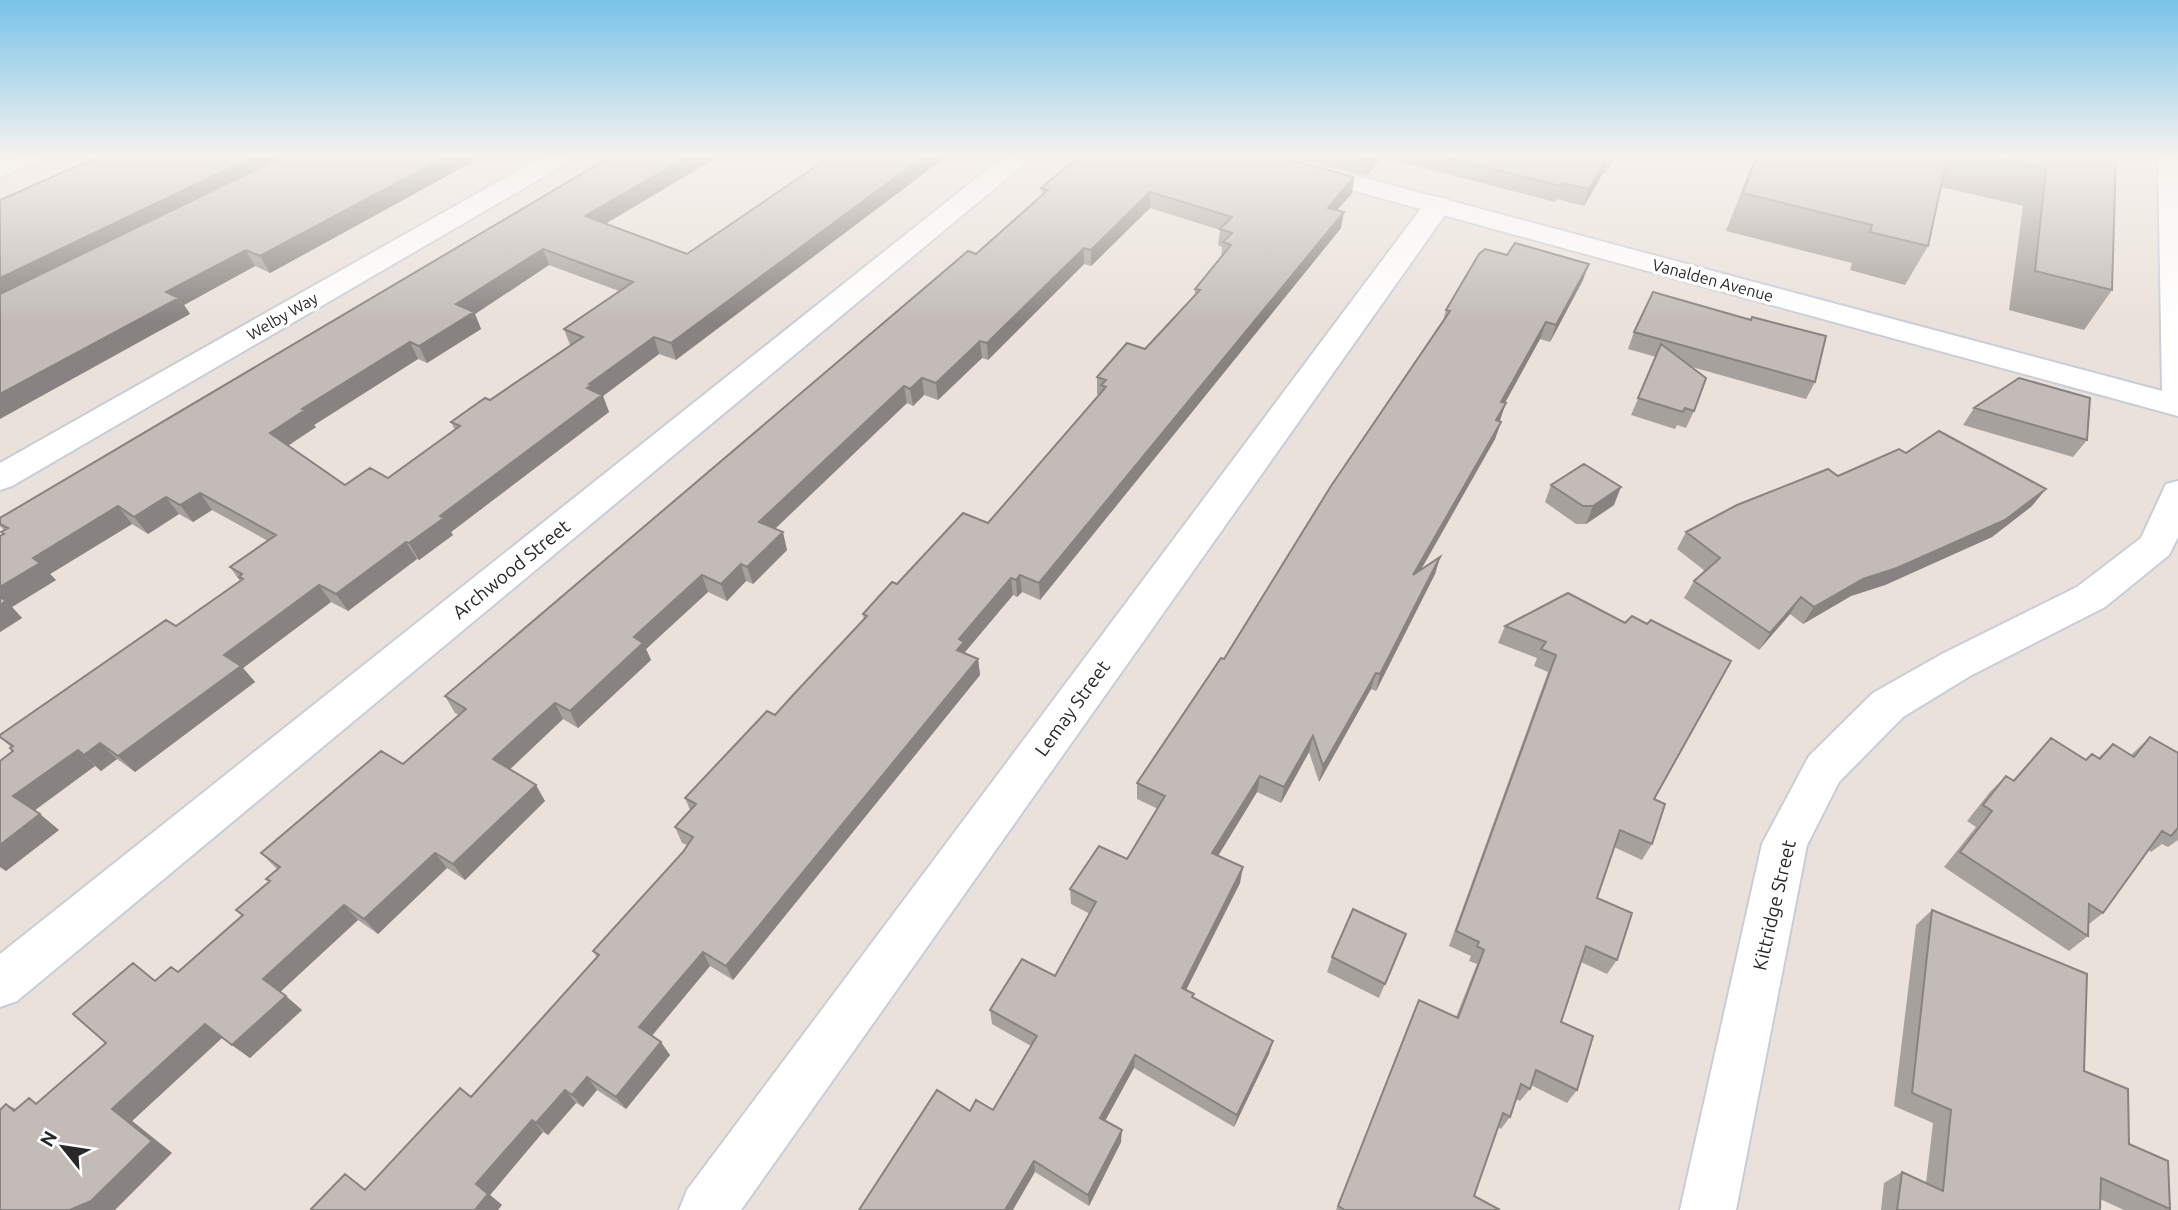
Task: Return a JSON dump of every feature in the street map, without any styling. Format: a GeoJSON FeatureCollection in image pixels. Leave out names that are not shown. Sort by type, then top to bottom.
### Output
{"type":"FeatureCollection","features":[{"type":"Feature","properties":{"kind":"street","name":"Welby Way"},"geometry":{"type":"LineString","coordinates":[[0,478],[467,210]]}},
{"type":"Feature","properties":{"kind":"street","name":"Archwood Street"},"geometry":{"type":"LineString","coordinates":[[0,984],[953,210]]}},
{"type":"Feature","properties":{"kind":"street","name":"Lemay Street"},"geometry":{"type":"LineString","coordinates":[[707,1210],[1434,210]]}},
{"type":"Feature","properties":{"kind":"street","name":"Vanalden Avenue"},"geometry":{"type":"LineString","coordinates":[[1458,210],[2178,406]]}},
{"type":"Feature","properties":{"kind":"street"},"geometry":{"type":"LineString","coordinates":[[2173,210],[2178,399]]}},
{"type":"Feature","properties":{"kind":"street","name":"Kittridge Street"},"geometry":{"type":"LineString","coordinates":[[1708,1210],[1785,844],[1824,769],[1888,705],[1956,664],[2091,597],[2156,546],[2178,493]]}},
{"type":"Feature","properties":{"kind":"building"},"geometry":{"type":"Polygon","coordinates":[[[0,210],[141,210],[0,278],[0,210]]]}},
{"type":"Feature","properties":{"kind":"building"},"geometry":{"type":"Polygon","coordinates":[[[172,210],[345,210],[260,256],[246,250],[166,292],[179,298],[0,394],[0,294],[172,210]]]}},
{"type":"Feature","properties":{"kind":"building"},"geometry":{"type":"Polygon","coordinates":[[[520,210],[595,210],[585,216],[687,254],[751,210],[851,210],[671,343],[654,337],[589,384],[591,385],[587,388],[602,395],[440,516],[444,518],[409,543],[406,542],[336,594],[319,585],[224,655],[241,666],[118,756],[100,743],[84,755],[78,750],[13,796],[40,814],[0,845],[0,761],[13,751],[10,748],[13,746],[0,735],[166,620],[176,626],[243,579],[239,577],[242,574],[230,567],[276,535],[200,493],[180,505],[166,497],[134,517],[118,506],[33,558],[40,563],[0,587],[0,536],[4,534],[1,532],[8,528],[0,524],[0,518],[520,210]],[[543,249],[456,304],[474,312],[419,346],[410,342],[302,409],[305,410],[270,433],[345,485],[370,468],[388,478],[460,426],[451,422],[485,398],[490,400],[583,337],[564,329],[633,282],[543,249]]]}},
{"type":"Feature","properties":{"kind":"building"},"geometry":{"type":"Polygon","coordinates":[[[1025,210],[1131,210],[1091,250],[1084,248],[987,343],[980,341],[936,383],[922,378],[910,389],[904,386],[759,522],[783,532],[747,567],[741,564],[721,584],[702,575],[634,637],[643,643],[570,711],[555,703],[493,759],[536,785],[453,864],[435,853],[364,919],[344,905],[263,979],[286,996],[232,1045],[205,1024],[112,1109],[152,1141],[91,1201],[70,1210],[0,1210],[0,1110],[6,1104],[14,1111],[29,1098],[36,1104],[106,1043],[73,1014],[133,963],[155,981],[171,967],[178,972],[243,915],[236,910],[270,881],[266,879],[280,867],[261,853],[381,751],[403,764],[466,709],[445,696],[968,251],[976,254],[1025,210]]]}},
{"type":"Feature","properties":{"kind":"building"},"geometry":{"type":"Polygon","coordinates":[[[1211,210],[1344,212],[1039,583],[1020,575],[1016,580],[1011,578],[959,639],[964,642],[957,650],[978,659],[726,966],[703,952],[639,1027],[661,1042],[616,1097],[587,1077],[572,1095],[565,1090],[536,1123],[532,1120],[476,1184],[488,1194],[475,1210],[312,1210],[345,1174],[365,1190],[460,1088],[471,1097],[599,955],[593,951],[683,852],[693,837],[675,827],[696,804],[685,798],[767,711],[775,715],[867,616],[863,614],[892,582],[897,584],[963,513],[988,523],[1106,387],[1101,385],[1106,380],[1097,377],[1127,343],[1145,349],[1200,290],[1195,289],[1231,245],[1223,242],[1232,233],[1220,229],[1232,217],[1211,210]]]}},
{"type":"Feature","properties":{"kind":"building"},"geometry":{"type":"Polygon","coordinates":[[[1813,210],[1936,210],[1928,246],[1870,232],[1872,225],[1813,210]]]}},
{"type":"Feature","properties":{"kind":"building"},"geometry":{"type":"Polygon","coordinates":[[[2042,210],[2114,210],[2112,290],[2035,271],[2042,210]]]}},
{"type":"Feature","properties":{"kind":"building"},"geometry":{"type":"Polygon","coordinates":[[[1515,243],[1589,264],[1556,325],[1546,322],[1501,402],[1506,403],[1496,420],[1501,422],[1413,575],[1440,557],[1380,674],[1376,673],[1323,766],[1313,736],[1284,787],[1260,776],[1212,853],[1243,867],[1182,988],[1194,994],[1192,997],[1273,1041],[1237,1115],[1135,1055],[1100,1118],[1122,1130],[1088,1195],[1034,1161],[1005,1210],[859,1210],[937,1090],[970,1111],[976,1100],[993,1110],[1037,1036],[990,1010],[1022,959],[1055,976],[1096,902],[1070,889],[1099,846],[1127,859],[1165,796],[1137,783],[1221,658],[1224,659],[1331,486],[1450,311],[1446,310],[1479,254],[1485,249],[1507,255],[1515,243]]]}},
{"type":"Feature","properties":{"kind":"building"},"geometry":{"type":"Polygon","coordinates":[[[1653,292],[1751,320],[1752,317],[1826,336],[1815,382],[1634,332],[1653,292]]]}},
{"type":"Feature","properties":{"kind":"building"},"geometry":{"type":"Polygon","coordinates":[[[1661,344],[1706,378],[1694,411],[1685,408],[1683,412],[1638,398],[1661,344]]]}},
{"type":"Feature","properties":{"kind":"building"},"geometry":{"type":"Polygon","coordinates":[[[2019,378],[2090,398],[2087,440],[1974,408],[2019,378]]]}},
{"type":"Feature","properties":{"kind":"building"},"geometry":{"type":"Polygon","coordinates":[[[1939,431],[2046,489],[2005,520],[1897,568],[1863,579],[1814,607],[1801,597],[1770,633],[1694,581],[1720,558],[1686,532],[1737,505],[1828,469],[1838,476],[1899,449],[1906,453],[1939,431]]]}},
{"type":"Feature","properties":{"kind":"building"},"geometry":{"type":"Polygon","coordinates":[[[1584,464],[1621,487],[1593,506],[1583,506],[1551,485],[1584,464]]]}},
{"type":"Feature","properties":{"kind":"building"},"geometry":{"type":"Polygon","coordinates":[[[1568,593],[1625,623],[1632,616],[1647,624],[1651,620],[1731,661],[1654,799],[1665,804],[1652,844],[1620,830],[1597,898],[1632,913],[1617,960],[1586,946],[1561,1022],[1593,1036],[1577,1090],[1536,1070],[1530,1089],[1521,1084],[1510,1117],[1503,1113],[1474,1196],[1500,1210],[1345,1210],[1338,1206],[1419,1000],[1458,1018],[1484,950],[1477,946],[1479,942],[1456,931],[1556,655],[1541,649],[1546,642],[1505,626],[1568,593]]]}},
{"type":"Feature","properties":{"kind":"building"},"geometry":{"type":"Polygon","coordinates":[[[2150,737],[2178,753],[2178,828],[2171,836],[2162,831],[2103,913],[2089,904],[2088,936],[1960,852],[1992,811],[1983,805],[2006,776],[2014,781],[2051,738],[2086,760],[2092,754],[2100,759],[2113,744],[2134,757],[2150,737]]]}},
{"type":"Feature","properties":{"kind":"building"},"geometry":{"type":"Polygon","coordinates":[[[1353,909],[1406,934],[1385,984],[1332,957],[1353,909]]]}},
{"type":"Feature","properties":{"kind":"building"},"geometry":{"type":"Polygon","coordinates":[[[1932,910],[2087,974],[2084,1071],[2128,1089],[2129,1144],[2168,1161],[2170,1209],[2101,1178],[2100,1210],[1897,1210],[1902,1172],[1943,1191],[1951,1110],[1912,1093],[1932,910]]]}}]}
